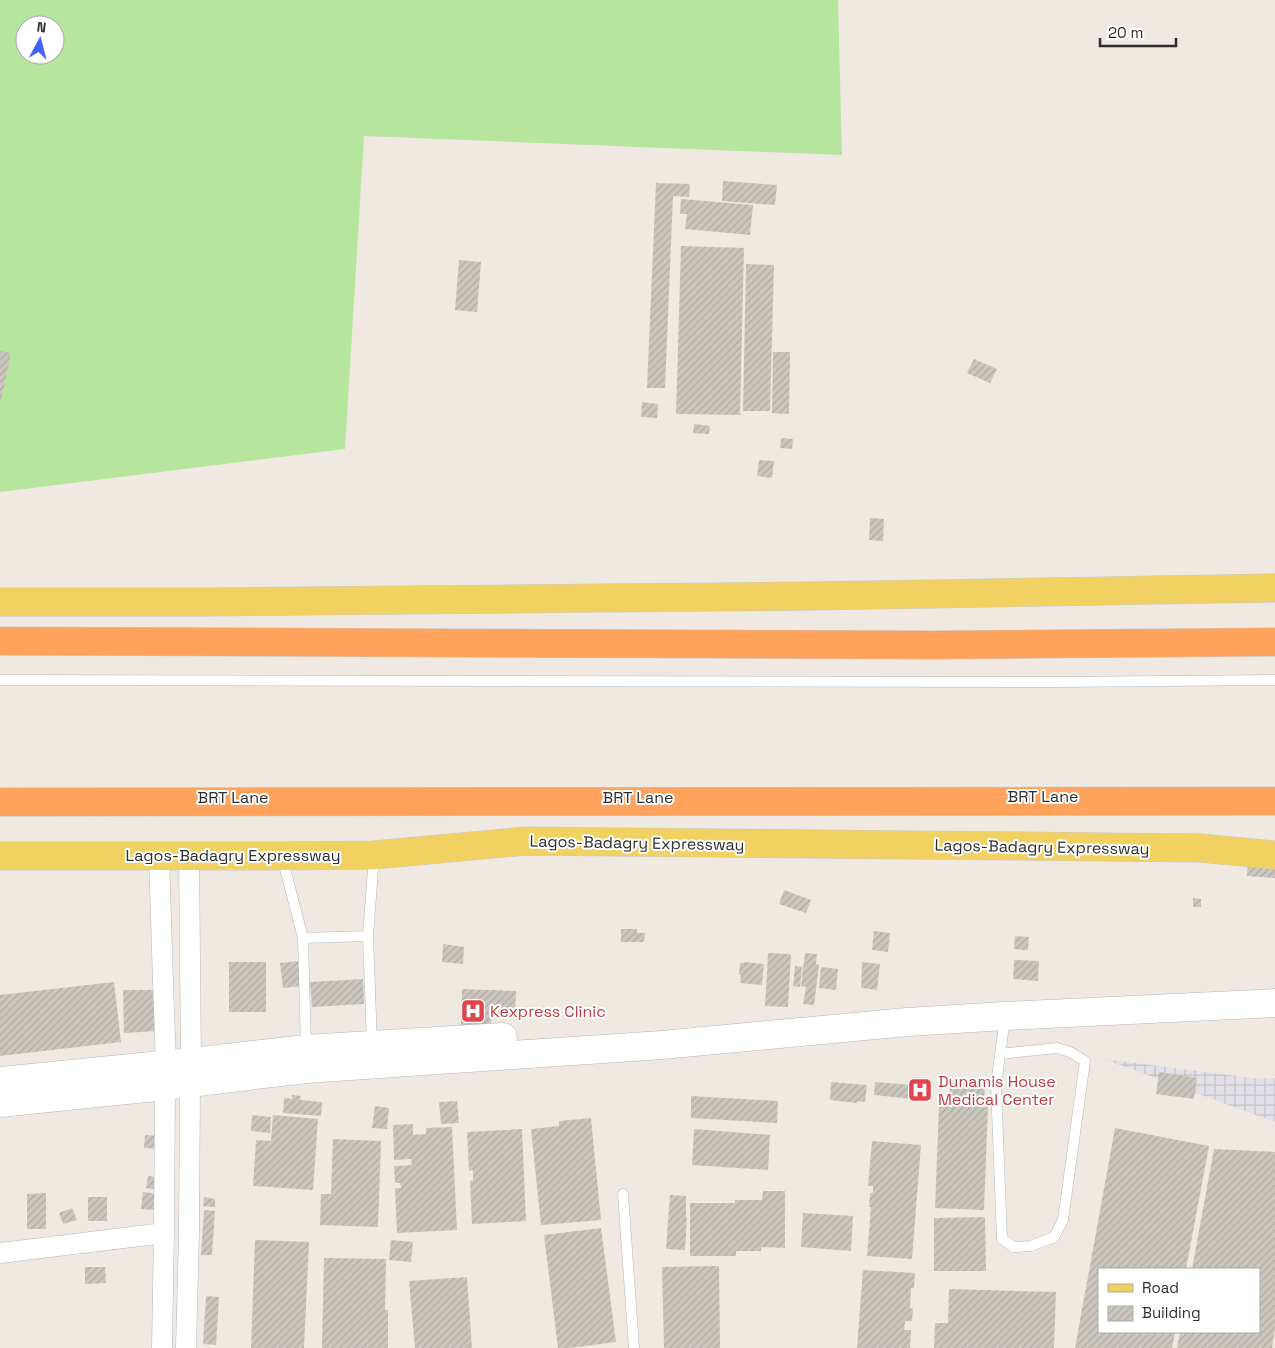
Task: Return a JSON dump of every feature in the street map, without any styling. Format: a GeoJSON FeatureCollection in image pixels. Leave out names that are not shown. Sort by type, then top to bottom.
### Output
{"type":"FeatureCollection","features":[{"type":"Feature","properties":{"kind":"highway"},"geometry":{"type":"LineString","coordinates":[[934,645],[1275,629]]}},
{"type":"Feature","properties":{"kind":"highway"},"geometry":{"type":"LineString","coordinates":[[0,640],[934,645],[1275,642]]}},
{"type":"Feature","properties":{"kind":"highway"},"geometry":{"type":"LineString","coordinates":[[0,802],[1275,801]]}},
{"type":"Feature","properties":{"kind":"highway"},"geometry":{"type":"LineString","coordinates":[[991,802],[1275,818]]}},
{"type":"Feature","properties":{"kind":"main road"},"geometry":{"type":"LineString","coordinates":[[0,602],[201,602],[792,596],[1275,588]]}},
{"type":"Feature","properties":{"kind":"main road","name":"Lagos-Badagry Expressway"},"geometry":{"type":"LineString","coordinates":[[0,856],[374,855],[526,841],[1200,848],[1275,855]]}},
{"type":"Feature","properties":{"kind":"main road"},"geometry":{"type":"LineString","coordinates":[[0,1103],[178,1074],[306,1049],[660,1027],[1004,998],[1275,985]]}},
{"type":"Feature","properties":{"kind":"main road"},"geometry":{"type":"LineString","coordinates":[[0,1081],[306,1069],[662,1045],[907,1022],[1275,1003]]}},
{"type":"Feature","properties":{"kind":"street"},"geometry":{"type":"LineString","coordinates":[[159,856],[162,982],[178,1074],[189,1233],[186,1348]]}},
{"type":"Feature","properties":{"kind":"street"},"geometry":{"type":"LineString","coordinates":[[162,1348],[164,1234],[178,1074],[189,856]]}},
{"type":"Feature","properties":{"kind":"street"},"geometry":{"type":"LineString","coordinates":[[0,1253],[164,1234]]}},
{"type":"Feature","properties":{"kind":"lane"},"geometry":{"type":"LineString","coordinates":[[0,680],[996,682],[1275,680]]}},
{"type":"Feature","properties":{"kind":"lane","name":"BRT Lane"},"geometry":{"type":"LineString","coordinates":[[0,797],[867,797],[1275,794]]}},
{"type":"Feature","properties":{"kind":"lane"},"geometry":{"type":"LineString","coordinates":[[372,1044],[368,936],[374,855]]}},
{"type":"Feature","properties":{"kind":"lane"},"geometry":{"type":"LineString","coordinates":[[282,856],[303,938],[306,1049]]}},
{"type":"Feature","properties":{"kind":"lane"},"geometry":{"type":"LineString","coordinates":[[303,938],[368,936]]}},
{"type":"Feature","properties":{"kind":"lane"},"geometry":{"type":"LineString","coordinates":[[1000,1054],[1057,1048],[1070,1052],[1085,1061],[1063,1220],[1054,1237],[1031,1246],[1014,1247],[1002,1240],[996,1085],[1000,1054],[1005,1016]]}},
{"type":"Feature","properties":{"kind":"lane"},"geometry":{"type":"LineString","coordinates":[[622,1194],[634,1348]]}},
{"type":"Feature","properties":{"kind":"shaded area"},"geometry":{"type":"Polygon","coordinates":[[[1104,1059],[1260,1079],[1275,1078],[1275,1122],[1104,1059]]]}},
{"type":"Feature","properties":{"kind":"green space"},"geometry":{"type":"Polygon","coordinates":[[[0,0],[838,0],[842,155],[364,136],[345,449],[0,492],[0,0]]]}},
{"type":"Feature","properties":{"kind":"building"},"geometry":{"type":"Polygon","coordinates":[[[723,181],[777,185],[775,205],[722,201],[723,181]]]}},
{"type":"Feature","properties":{"kind":"building"},"geometry":{"type":"Polygon","coordinates":[[[656,183],[690,184],[689,197],[673,196],[665,388],[647,388],[656,183]]]}},
{"type":"Feature","properties":{"kind":"building"},"geometry":{"type":"Polygon","coordinates":[[[681,199],[753,205],[750,235],[685,229],[687,214],[680,214],[681,199]]]}},
{"type":"Feature","properties":{"kind":"building"},"geometry":{"type":"Polygon","coordinates":[[[681,246],[744,248],[740,415],[676,414],[681,246]]]}},
{"type":"Feature","properties":{"kind":"building"},"geometry":{"type":"Polygon","coordinates":[[[459,260],[481,262],[477,312],[455,310],[459,260]]]}},
{"type":"Feature","properties":{"kind":"building"},"geometry":{"type":"Polygon","coordinates":[[[746,264],[774,265],[770,411],[743,411],[746,264]]]}},
{"type":"Feature","properties":{"kind":"building"},"geometry":{"type":"Polygon","coordinates":[[[0,351],[11,353],[1,401],[0,401],[0,351]]]}},
{"type":"Feature","properties":{"kind":"building"},"geometry":{"type":"Polygon","coordinates":[[[773,352],[790,352],[789,414],[772,413],[773,352]]]}},
{"type":"Feature","properties":{"kind":"building"},"geometry":{"type":"Polygon","coordinates":[[[974,359],[997,369],[990,383],[967,373],[974,359]]]}},
{"type":"Feature","properties":{"kind":"building"},"geometry":{"type":"Polygon","coordinates":[[[642,402],[658,404],[657,418],[641,417],[642,402]]]}},
{"type":"Feature","properties":{"kind":"building"},"geometry":{"type":"Polygon","coordinates":[[[694,424],[710,426],[709,434],[693,433],[694,424]]]}},
{"type":"Feature","properties":{"kind":"building"},"geometry":{"type":"Polygon","coordinates":[[[781,438],[793,439],[792,449],[780,448],[781,438]]]}},
{"type":"Feature","properties":{"kind":"building"},"geometry":{"type":"Polygon","coordinates":[[[759,460],[774,461],[772,478],[757,476],[759,460]]]}},
{"type":"Feature","properties":{"kind":"building"},"geometry":{"type":"Polygon","coordinates":[[[870,518],[884,519],[883,541],[869,540],[870,518]]]}},
{"type":"Feature","properties":{"kind":"building"},"geometry":{"type":"Polygon","coordinates":[[[1248,862],[1275,864],[1275,878],[1247,876],[1248,862]]]}},
{"type":"Feature","properties":{"kind":"building"},"geometry":{"type":"Polygon","coordinates":[[[784,890],[811,900],[806,913],[779,904],[784,890]]]}},
{"type":"Feature","properties":{"kind":"building"},"geometry":{"type":"Polygon","coordinates":[[[1193,898],[1201,899],[1201,907],[1193,907],[1193,898]]]}},
{"type":"Feature","properties":{"kind":"building"},"geometry":{"type":"Polygon","coordinates":[[[621,929],[637,929],[637,933],[645,933],[644,942],[621,942],[621,929]]]}},
{"type":"Feature","properties":{"kind":"building"},"geometry":{"type":"Polygon","coordinates":[[[874,931],[890,933],[888,952],[872,950],[874,931]]]}},
{"type":"Feature","properties":{"kind":"building"},"geometry":{"type":"Polygon","coordinates":[[[1015,936],[1029,937],[1028,950],[1014,949],[1015,936]]]}},
{"type":"Feature","properties":{"kind":"building"},"geometry":{"type":"Polygon","coordinates":[[[443,944],[464,947],[463,964],[442,962],[443,944]]]}},
{"type":"Feature","properties":{"kind":"building"},"geometry":{"type":"Polygon","coordinates":[[[768,953],[791,954],[788,1007],[765,1006],[768,953]]]}},
{"type":"Feature","properties":{"kind":"building"},"geometry":{"type":"Polygon","coordinates":[[[805,953],[817,954],[816,964],[819,965],[814,1005],[803,1004],[806,987],[801,986],[805,953]]]}},
{"type":"Feature","properties":{"kind":"building"},"geometry":{"type":"Polygon","coordinates":[[[1014,960],[1039,961],[1038,981],[1013,979],[1014,960]]]}},
{"type":"Feature","properties":{"kind":"building"},"geometry":{"type":"Polygon","coordinates":[[[298,961],[301,986],[283,988],[280,963],[298,961]]]}},
{"type":"Feature","properties":{"kind":"building"},"geometry":{"type":"Polygon","coordinates":[[[229,962],[266,962],[266,1012],[229,1012],[229,962]]]}},
{"type":"Feature","properties":{"kind":"building"},"geometry":{"type":"Polygon","coordinates":[[[862,962],[880,964],[877,990],[861,988],[862,962]]]}},
{"type":"Feature","properties":{"kind":"building"},"geometry":{"type":"Polygon","coordinates":[[[740,963],[764,964],[762,985],[740,983],[740,963]]]}},
{"type":"Feature","properties":{"kind":"building"},"geometry":{"type":"Polygon","coordinates":[[[795,966],[802,967],[800,987],[793,986],[795,966]]]}},
{"type":"Feature","properties":{"kind":"building"},"geometry":{"type":"Polygon","coordinates":[[[821,967],[838,969],[836,990],[819,988],[821,967]]]}},
{"type":"Feature","properties":{"kind":"building"},"geometry":{"type":"Polygon","coordinates":[[[363,979],[364,1004],[312,1007],[310,982],[363,979]]]}},
{"type":"Feature","properties":{"kind":"building"},"geometry":{"type":"Polygon","coordinates":[[[114,982],[121,1042],[0,1056],[0,995],[114,982]]]}},
{"type":"Feature","properties":{"kind":"building"},"geometry":{"type":"Polygon","coordinates":[[[462,989],[516,991],[515,1016],[491,1015],[491,1026],[461,1025],[462,989]]]}},
{"type":"Feature","properties":{"kind":"building"},"geometry":{"type":"Polygon","coordinates":[[[123,990],[156,990],[158,1031],[124,1033],[123,990]]]}},
{"type":"Feature","properties":{"kind":"building"},"geometry":{"type":"Polygon","coordinates":[[[1159,1072],[1197,1078],[1194,1099],[1156,1094],[1159,1072]]]}},
{"type":"Feature","properties":{"kind":"building"},"geometry":{"type":"Polygon","coordinates":[[[831,1082],[867,1085],[865,1102],[830,1100],[831,1082]]]}},
{"type":"Feature","properties":{"kind":"building"},"geometry":{"type":"Polygon","coordinates":[[[875,1082],[913,1085],[912,1099],[874,1095],[875,1082]]]}},
{"type":"Feature","properties":{"kind":"building"},"geometry":{"type":"Polygon","coordinates":[[[950,1084],[985,1085],[984,1099],[950,1098],[950,1084]]]}},
{"type":"Feature","properties":{"kind":"building"},"geometry":{"type":"Polygon","coordinates":[[[292,1095],[301,1096],[300,1100],[322,1102],[321,1116],[283,1113],[284,1098],[292,1099],[292,1095]]]}},
{"type":"Feature","properties":{"kind":"building"},"geometry":{"type":"Polygon","coordinates":[[[691,1096],[778,1101],[777,1123],[691,1118],[691,1096]]]}},
{"type":"Feature","properties":{"kind":"building"},"geometry":{"type":"Polygon","coordinates":[[[457,1101],[459,1123],[441,1124],[439,1102],[457,1101]]]}},
{"type":"Feature","properties":{"kind":"building"},"geometry":{"type":"Polygon","coordinates":[[[939,1105],[988,1107],[984,1210],[935,1208],[939,1105]]]}},
{"type":"Feature","properties":{"kind":"building"},"geometry":{"type":"Polygon","coordinates":[[[375,1106],[389,1108],[387,1129],[372,1128],[375,1106]]]}},
{"type":"Feature","properties":{"kind":"building"},"geometry":{"type":"Polygon","coordinates":[[[252,1115],[271,1117],[270,1133],[251,1131],[252,1115]]]}},
{"type":"Feature","properties":{"kind":"building"},"geometry":{"type":"Polygon","coordinates":[[[273,1115],[318,1119],[313,1190],[253,1186],[256,1140],[271,1141],[273,1115]]]}},
{"type":"Feature","properties":{"kind":"building"},"geometry":{"type":"Polygon","coordinates":[[[591,1118],[601,1220],[541,1225],[531,1129],[559,1126],[559,1121],[591,1118]]]}},
{"type":"Feature","properties":{"kind":"building"},"geometry":{"type":"Polygon","coordinates":[[[413,1124],[413,1135],[426,1134],[426,1128],[452,1127],[457,1230],[397,1233],[395,1188],[401,1188],[400,1183],[395,1183],[394,1166],[412,1165],[411,1159],[394,1160],[393,1125],[413,1124]]]}},
{"type":"Feature","properties":{"kind":"building"},"geometry":{"type":"Polygon","coordinates":[[[1115,1128],[1209,1146],[1186,1268],[1098,1268],[1098,1333],[1175,1333],[1172,1348],[1075,1348],[1115,1128]]]}},
{"type":"Feature","properties":{"kind":"building"},"geometry":{"type":"Polygon","coordinates":[[[522,1129],[526,1221],[472,1224],[470,1181],[473,1180],[473,1170],[469,1171],[467,1132],[522,1129]]]}},
{"type":"Feature","properties":{"kind":"building"},"geometry":{"type":"Polygon","coordinates":[[[694,1129],[770,1135],[768,1170],[692,1165],[694,1129]]]}},
{"type":"Feature","properties":{"kind":"building"},"geometry":{"type":"Polygon","coordinates":[[[145,1135],[163,1136],[162,1149],[144,1148],[145,1135]]]}},
{"type":"Feature","properties":{"kind":"building"},"geometry":{"type":"Polygon","coordinates":[[[333,1139],[381,1141],[378,1227],[320,1225],[321,1194],[331,1194],[333,1139]]]}},
{"type":"Feature","properties":{"kind":"building"},"geometry":{"type":"Polygon","coordinates":[[[872,1141],[921,1145],[912,1259],[867,1256],[871,1207],[869,1207],[870,1193],[873,1193],[873,1186],[868,1186],[872,1141]]]}},
{"type":"Feature","properties":{"kind":"building"},"geometry":{"type":"Polygon","coordinates":[[[1214,1149],[1275,1152],[1275,1328],[1272,1348],[1177,1348],[1180,1333],[1260,1333],[1260,1268],[1192,1268],[1214,1149]]]}},
{"type":"Feature","properties":{"kind":"building"},"geometry":{"type":"Polygon","coordinates":[[[148,1176],[164,1178],[160,1190],[146,1188],[148,1176]]]}},
{"type":"Feature","properties":{"kind":"building"},"geometry":{"type":"Polygon","coordinates":[[[763,1191],[785,1191],[785,1248],[761,1247],[761,1251],[736,1251],[736,1256],[690,1256],[690,1203],[735,1203],[735,1200],[762,1200],[763,1191]]]}},
{"type":"Feature","properties":{"kind":"building"},"geometry":{"type":"Polygon","coordinates":[[[143,1192],[160,1194],[156,1210],[141,1209],[143,1192]]]}},
{"type":"Feature","properties":{"kind":"building"},"geometry":{"type":"Polygon","coordinates":[[[46,1193],[46,1229],[27,1229],[27,1194],[46,1193]]]}},
{"type":"Feature","properties":{"kind":"building"},"geometry":{"type":"Polygon","coordinates":[[[670,1195],[686,1196],[685,1250],[666,1249],[670,1195]]]}},
{"type":"Feature","properties":{"kind":"building"},"geometry":{"type":"Polygon","coordinates":[[[88,1197],[107,1197],[107,1221],[88,1221],[88,1197]]]}},
{"type":"Feature","properties":{"kind":"building"},"geometry":{"type":"Polygon","coordinates":[[[204,1197],[215,1199],[215,1207],[203,1206],[204,1197]]]}},
{"type":"Feature","properties":{"kind":"building"},"geometry":{"type":"Polygon","coordinates":[[[72,1208],[77,1220],[63,1224],[59,1213],[72,1208]]]}},
{"type":"Feature","properties":{"kind":"building"},"geometry":{"type":"Polygon","coordinates":[[[204,1210],[215,1211],[212,1255],[201,1255],[204,1210]]]}},
{"type":"Feature","properties":{"kind":"building"},"geometry":{"type":"Polygon","coordinates":[[[803,1213],[853,1216],[851,1251],[801,1247],[803,1213]]]}},
{"type":"Feature","properties":{"kind":"building"},"geometry":{"type":"Polygon","coordinates":[[[985,1217],[986,1271],[934,1271],[934,1218],[985,1217]]]}},
{"type":"Feature","properties":{"kind":"building"},"geometry":{"type":"Polygon","coordinates":[[[601,1228],[616,1342],[558,1348],[544,1235],[601,1228]]]}},
{"type":"Feature","properties":{"kind":"building"},"geometry":{"type":"Polygon","coordinates":[[[255,1240],[309,1242],[304,1348],[251,1348],[255,1240]]]}},
{"type":"Feature","properties":{"kind":"building"},"geometry":{"type":"Polygon","coordinates":[[[391,1240],[413,1242],[411,1262],[389,1260],[391,1240]]]}},
{"type":"Feature","properties":{"kind":"building"},"geometry":{"type":"Polygon","coordinates":[[[324,1258],[386,1259],[385,1310],[388,1310],[388,1348],[322,1348],[324,1258]]]}},
{"type":"Feature","properties":{"kind":"building"},"geometry":{"type":"Polygon","coordinates":[[[719,1266],[720,1348],[664,1348],[662,1267],[719,1266]]]}},
{"type":"Feature","properties":{"kind":"building"},"geometry":{"type":"Polygon","coordinates":[[[85,1267],[105,1267],[106,1283],[85,1284],[85,1267]]]}},
{"type":"Feature","properties":{"kind":"building"},"geometry":{"type":"Polygon","coordinates":[[[863,1270],[915,1273],[914,1288],[911,1288],[910,1308],[913,1309],[912,1321],[905,1321],[904,1330],[911,1330],[910,1348],[857,1348],[863,1270]]]}},
{"type":"Feature","properties":{"kind":"building"},"geometry":{"type":"Polygon","coordinates":[[[467,1277],[472,1348],[415,1348],[409,1281],[467,1277]]]}},
{"type":"Feature","properties":{"kind":"building"},"geometry":{"type":"Polygon","coordinates":[[[949,1289],[1056,1292],[1054,1348],[934,1348],[935,1323],[948,1323],[949,1289]]]}},
{"type":"Feature","properties":{"kind":"building"},"geometry":{"type":"Polygon","coordinates":[[[206,1296],[219,1297],[216,1345],[203,1344],[206,1296]]]}},
{"type":"Feature","properties":{"kind":"place","name":"Kexpress Clinic"},"geometry":{"type":"Point","coordinates":[473,1011]}},
{"type":"Feature","properties":{"kind":"place","name":"Dunamis House Medical Center"},"geometry":{"type":"Point","coordinates":[920,1090]}}]}
